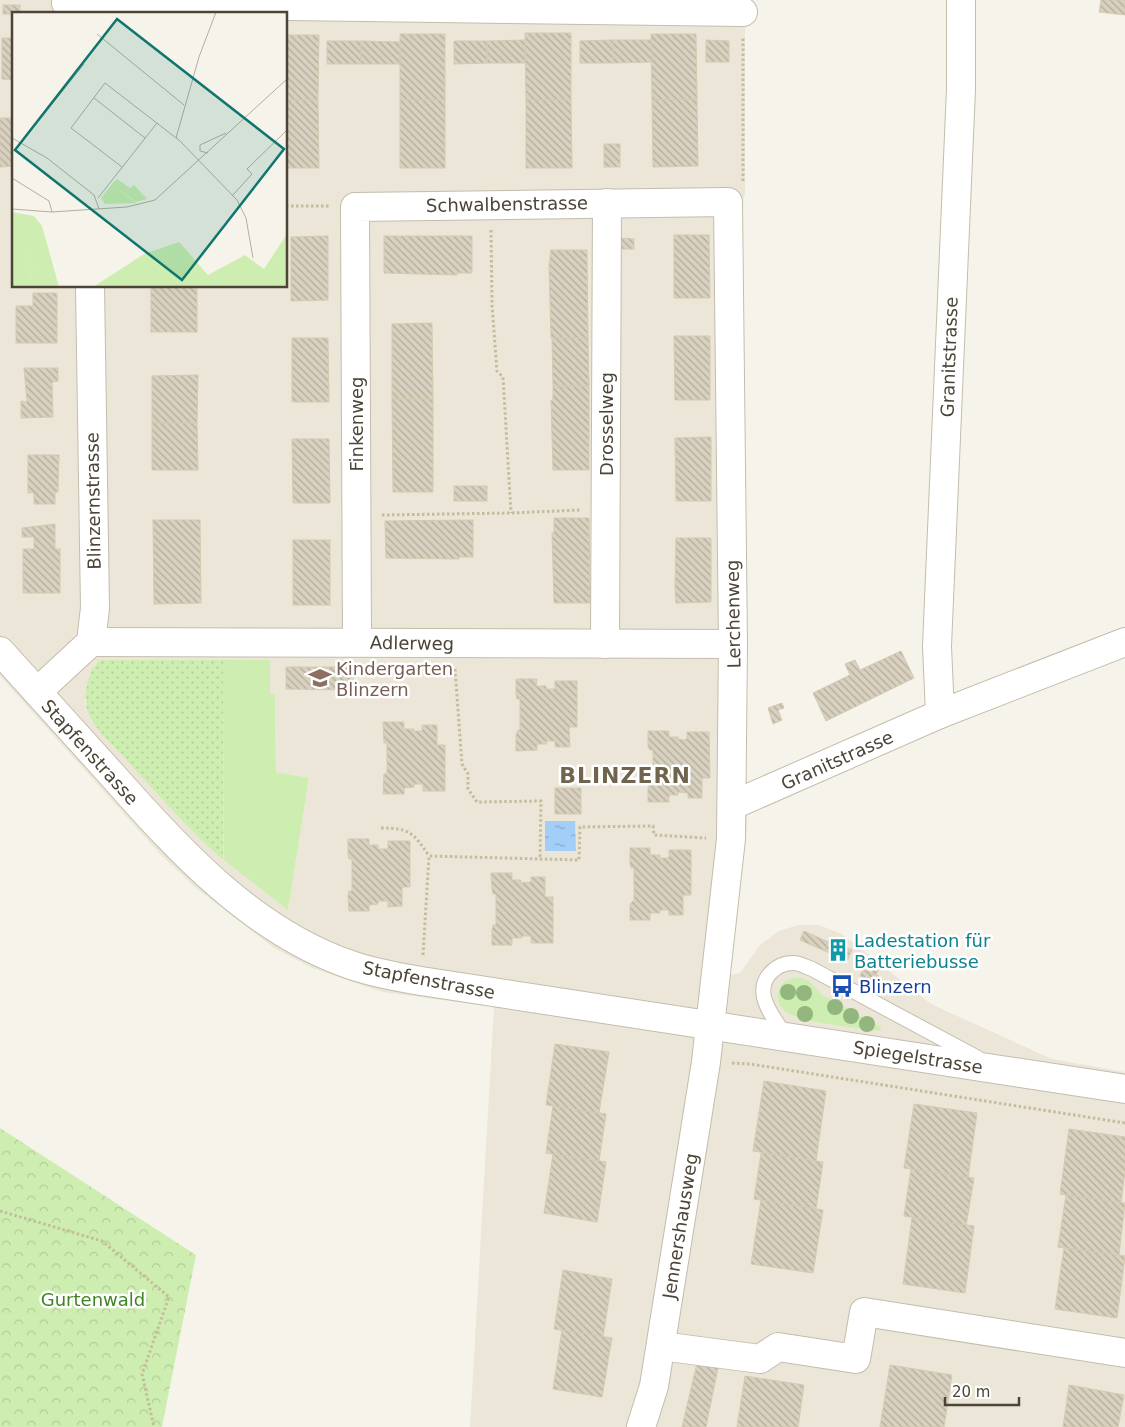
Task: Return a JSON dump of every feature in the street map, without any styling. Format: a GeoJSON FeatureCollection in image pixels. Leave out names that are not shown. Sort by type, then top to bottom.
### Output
{"type":"FeatureCollection","features":[{"type":"Feature","properties":{"kind":"street","name":"Granitstrasse"},"geometry":{"type":"LineString","coordinates":[[940,714],[938,646],[961,89],[961,0]]}},
{"type":"Feature","properties":{"kind":"street"},"geometry":{"type":"LineString","coordinates":[[66,6],[743,12]]}},
{"type":"Feature","properties":{"kind":"street","name":"Schwalbenstrasse"},"geometry":{"type":"LineString","coordinates":[[355,207],[728,202]]}},
{"type":"Feature","properties":{"kind":"street","name":"Lerchenweg"},"geometry":{"type":"LineString","coordinates":[[711,1024],[733,805],[734,644],[728,202]]}},
{"type":"Feature","properties":{"kind":"street","name":"Drosselweg"},"geometry":{"type":"LineString","coordinates":[[605,644],[607,203]]}},
{"type":"Feature","properties":{"kind":"street","name":"Finkenweg"},"geometry":{"type":"LineString","coordinates":[[355,207],[357,642]]}},
{"type":"Feature","properties":{"kind":"street","name":"Blinzernstrasse"},"geometry":{"type":"LineString","coordinates":[[90,288],[94,598],[91,642]]}},
{"type":"Feature","properties":{"kind":"street"},"geometry":{"type":"LineString","coordinates":[[37,692],[91,642]]}},
{"type":"Feature","properties":{"kind":"street","name":"Adlerweg"},"geometry":{"type":"LineString","coordinates":[[91,642],[734,644]]}},
{"type":"Feature","properties":{"kind":"street","name":"Granitstrasse"},"geometry":{"type":"LineString","coordinates":[[733,805],[940,714],[1125,642]]}},
{"type":"Feature","properties":{"kind":"street","name":"Stapfenstrasse"},"geometry":{"type":"LineString","coordinates":[[0,651],[165,835],[208,876],[244,905],[295,938],[350,964],[386,975],[711,1024]]}},
{"type":"Feature","properties":{"kind":"street","name":"Spiegelstrasse"},"geometry":{"type":"LineString","coordinates":[[711,1024],[1125,1089]]}},
{"type":"Feature","properties":{"kind":"street","name":"Jennershausweg"},"geometry":{"type":"LineString","coordinates":[[641,1427],[654,1386],[661,1346],[711,1024]]}},
{"type":"Feature","properties":{"kind":"street"},"geometry":{"type":"LineString","coordinates":[[661,1346],[760,1359],[778,1347],[856,1359],[864,1312],[1125,1353]]}},
{"type":"Feature","properties":{"kind":"lane"},"geometry":{"type":"LineString","coordinates":[[786,1036],[766,1003],[764,988],[769,974],[775,969],[782,964],[794,963],[812,969],[1001,1070]]}},
{"type":"Feature","properties":{"kind":"path"},"geometry":{"type":"LineString","coordinates":[[728,202],[739,197],[742,189],[743,12]]}},
{"type":"Feature","properties":{"kind":"path"},"geometry":{"type":"LineString","coordinates":[[491,204],[492,305],[498,371],[504,377],[511,514]]}},
{"type":"Feature","properties":{"kind":"path"},"geometry":{"type":"LineString","coordinates":[[288,206],[355,207]]}},
{"type":"Feature","properties":{"kind":"path"},"geometry":{"type":"LineString","coordinates":[[357,515],[511,514],[606,509]]}},
{"type":"Feature","properties":{"kind":"path"},"geometry":{"type":"LineString","coordinates":[[453,643],[462,764],[468,774],[468,789],[478,802],[540,801],[540,859]]}},
{"type":"Feature","properties":{"kind":"path"},"geometry":{"type":"LineString","coordinates":[[429,856],[579,860],[580,827],[653,826],[654,835],[731,839]]}},
{"type":"Feature","properties":{"kind":"path"},"geometry":{"type":"LineString","coordinates":[[381,828],[402,828],[418,839],[429,856],[421,981]]}},
{"type":"Feature","properties":{"kind":"path"},"geometry":{"type":"LineString","coordinates":[[706,1062],[750,1064],[1125,1123]]}},
{"type":"Feature","properties":{"kind":"path"},"geometry":{"type":"LineString","coordinates":[[0,1211],[102,1241],[169,1297],[142,1374],[154,1427]]}},
{"type":"Feature","properties":{"kind":"shaded area"},"geometry":{"type":"Polygon","coordinates":[[[0,0],[745,0],[745,194],[739,209],[747,827],[728,976],[740,973],[760,945],[779,931],[798,925],[819,925],[842,934],[931,1004],[1052,1059],[1125,1072],[1125,1427],[470,1427],[494,1007],[382,992],[312,968],[274,948],[196,888],[161,855],[0,676],[0,0]],[[101,660],[94,665],[85,703],[93,720],[154,790],[221,858],[223,660],[101,660]],[[223,660],[288,910],[309,778],[276,772],[275,694],[270,693],[223,660]]]}},
{"type":"Feature","properties":{"kind":"green space"},"geometry":{"type":"Polygon","coordinates":[[[101,660],[223,660],[223,860],[160,797],[104,736],[91,719],[86,699],[87,684],[92,669],[101,660]]]}},
{"type":"Feature","properties":{"kind":"green space"},"geometry":{"type":"Polygon","coordinates":[[[223,660],[270,660],[270,693],[275,694],[276,772],[309,778],[288,910],[224,860],[223,660]]]}},
{"type":"Feature","properties":{"kind":"green space"},"geometry":{"type":"Polygon","coordinates":[[[798,977],[808,980],[822,995],[881,1027],[880,1031],[816,1022],[803,1019],[785,1011],[779,1003],[779,989],[786,981],[798,977]]]}},
{"type":"Feature","properties":{"kind":"green space","name":"Gurtenwald"},"geometry":{"type":"Polygon","coordinates":[[[0,1128],[196,1255],[162,1427],[0,1427],[0,1128]]]}},
{"type":"Feature","properties":{"kind":"water"},"geometry":{"type":"Polygon","coordinates":[[[545,821],[575,821],[576,851],[545,851],[545,821]]]}},
{"type":"Feature","properties":{"kind":"building"},"geometry":{"type":"Polygon","coordinates":[[[1101,0],[1125,0],[1125,15],[1099,12],[1101,0]]]}},
{"type":"Feature","properties":{"kind":"building"},"geometry":{"type":"Polygon","coordinates":[[[3,5],[20,5],[20,12],[3,14],[3,5]]]}},
{"type":"Feature","properties":{"kind":"building"},"geometry":{"type":"Polygon","coordinates":[[[525,33],[571,33],[571,100],[526,100],[525,33]]]}},
{"type":"Feature","properties":{"kind":"building"},"geometry":{"type":"Polygon","coordinates":[[[400,34],[445,34],[445,100],[400,100],[400,34]]]}},
{"type":"Feature","properties":{"kind":"building"},"geometry":{"type":"Polygon","coordinates":[[[651,34],[696,34],[697,99],[652,100],[651,34]]]}},
{"type":"Feature","properties":{"kind":"building"},"geometry":{"type":"Polygon","coordinates":[[[288,35],[319,35],[318,100],[288,100],[288,35]]]}},
{"type":"Feature","properties":{"kind":"building"},"geometry":{"type":"Polygon","coordinates":[[[2,38],[12,38],[12,80],[2,79],[2,38]]]}},
{"type":"Feature","properties":{"kind":"building"},"geometry":{"type":"Polygon","coordinates":[[[525,40],[525,63],[487,63],[487,41],[525,40]]]}},
{"type":"Feature","properties":{"kind":"building"},"geometry":{"type":"Polygon","coordinates":[[[613,40],[651,40],[652,62],[613,63],[613,40]]]}},
{"type":"Feature","properties":{"kind":"building"},"geometry":{"type":"Polygon","coordinates":[[[613,40],[613,63],[580,63],[580,41],[613,40]]]}},
{"type":"Feature","properties":{"kind":"building"},"geometry":{"type":"Polygon","coordinates":[[[706,40],[729,41],[729,62],[706,62],[706,40]]]}},
{"type":"Feature","properties":{"kind":"building"},"geometry":{"type":"Polygon","coordinates":[[[327,41],[361,41],[361,64],[327,64],[327,41]]]}},
{"type":"Feature","properties":{"kind":"building"},"geometry":{"type":"Polygon","coordinates":[[[361,41],[400,42],[400,64],[361,64],[361,41]]]}},
{"type":"Feature","properties":{"kind":"building"},"geometry":{"type":"Polygon","coordinates":[[[454,41],[487,41],[487,63],[454,64],[454,41]]]}},
{"type":"Feature","properties":{"kind":"building"},"geometry":{"type":"Polygon","coordinates":[[[697,99],[698,166],[653,167],[652,100],[697,99]]]}},
{"type":"Feature","properties":{"kind":"building"},"geometry":{"type":"Polygon","coordinates":[[[288,100],[318,100],[319,168],[288,168],[288,100]]]}},
{"type":"Feature","properties":{"kind":"building"},"geometry":{"type":"Polygon","coordinates":[[[400,100],[445,100],[445,168],[400,168],[400,100]]]}},
{"type":"Feature","properties":{"kind":"building"},"geometry":{"type":"Polygon","coordinates":[[[526,100],[571,100],[572,168],[526,168],[526,100]]]}},
{"type":"Feature","properties":{"kind":"building"},"geometry":{"type":"Polygon","coordinates":[[[0,118],[12,118],[12,166],[0,167],[0,118]]]}},
{"type":"Feature","properties":{"kind":"building"},"geometry":{"type":"Polygon","coordinates":[[[604,144],[620,144],[620,167],[604,167],[604,144]]]}},
{"type":"Feature","properties":{"kind":"building"},"geometry":{"type":"Polygon","coordinates":[[[674,235],[709,235],[710,298],[674,298],[674,235]]]}},
{"type":"Feature","properties":{"kind":"building"},"geometry":{"type":"Polygon","coordinates":[[[328,236],[328,300],[291,301],[291,237],[328,236]]]}},
{"type":"Feature","properties":{"kind":"building"},"geometry":{"type":"Polygon","coordinates":[[[384,236],[472,236],[472,273],[457,273],[457,275],[384,273],[384,236]]]}},
{"type":"Feature","properties":{"kind":"building"},"geometry":{"type":"Polygon","coordinates":[[[613,238],[634,239],[634,249],[613,249],[613,238]]]}},
{"type":"Feature","properties":{"kind":"building"},"geometry":{"type":"Polygon","coordinates":[[[551,250],[587,250],[588,338],[551,338],[549,265],[551,250]]]}},
{"type":"Feature","properties":{"kind":"building"},"geometry":{"type":"Polygon","coordinates":[[[151,288],[197,288],[197,332],[151,332],[151,288]]]}},
{"type":"Feature","properties":{"kind":"building"},"geometry":{"type":"Polygon","coordinates":[[[33,293],[57,293],[57,343],[16,343],[16,306],[33,306],[33,293]]]}},
{"type":"Feature","properties":{"kind":"building"},"geometry":{"type":"Polygon","coordinates":[[[432,323],[433,399],[392,399],[392,324],[432,323]]]}},
{"type":"Feature","properties":{"kind":"building"},"geometry":{"type":"Polygon","coordinates":[[[674,336],[710,336],[710,400],[675,400],[674,336]]]}},
{"type":"Feature","properties":{"kind":"building"},"geometry":{"type":"Polygon","coordinates":[[[292,338],[328,338],[329,402],[292,402],[292,338]]]}},
{"type":"Feature","properties":{"kind":"building"},"geometry":{"type":"Polygon","coordinates":[[[552,338],[588,338],[589,386],[553,386],[552,338]]]}},
{"type":"Feature","properties":{"kind":"building"},"geometry":{"type":"Polygon","coordinates":[[[24,368],[58,368],[58,381],[52,382],[53,417],[21,418],[21,401],[27,402],[24,368]]]}},
{"type":"Feature","properties":{"kind":"building"},"geometry":{"type":"Polygon","coordinates":[[[198,375],[197,423],[152,423],[152,376],[198,375]]]}},
{"type":"Feature","properties":{"kind":"building"},"geometry":{"type":"Polygon","coordinates":[[[553,386],[589,386],[589,470],[553,470],[551,400],[553,400],[553,386]]]}},
{"type":"Feature","properties":{"kind":"building"},"geometry":{"type":"Polygon","coordinates":[[[392,399],[433,399],[433,492],[393,492],[392,399]]]}},
{"type":"Feature","properties":{"kind":"building"},"geometry":{"type":"Polygon","coordinates":[[[152,423],[197,423],[198,470],[152,470],[152,423]]]}},
{"type":"Feature","properties":{"kind":"building"},"geometry":{"type":"Polygon","coordinates":[[[711,437],[711,501],[676,501],[675,438],[711,437]]]}},
{"type":"Feature","properties":{"kind":"building"},"geometry":{"type":"Polygon","coordinates":[[[292,439],[329,439],[330,503],[293,503],[292,439]]]}},
{"type":"Feature","properties":{"kind":"building"},"geometry":{"type":"Polygon","coordinates":[[[28,455],[59,455],[58,492],[55,492],[55,504],[34,504],[34,493],[28,493],[28,455]]]}},
{"type":"Feature","properties":{"kind":"building"},"geometry":{"type":"Polygon","coordinates":[[[454,486],[487,486],[487,501],[454,501],[454,486]]]}},
{"type":"Feature","properties":{"kind":"building"},"geometry":{"type":"Polygon","coordinates":[[[554,518],[589,518],[590,603],[554,603],[552,533],[554,533],[554,518]]]}},
{"type":"Feature","properties":{"kind":"building"},"geometry":{"type":"Polygon","coordinates":[[[153,520],[200,520],[201,603],[154,604],[153,520]]]}},
{"type":"Feature","properties":{"kind":"building"},"geometry":{"type":"Polygon","coordinates":[[[473,520],[473,557],[459,557],[459,559],[386,558],[385,521],[473,520]]]}},
{"type":"Feature","properties":{"kind":"building"},"geometry":{"type":"Polygon","coordinates":[[[55,524],[55,549],[60,549],[60,593],[23,593],[23,549],[34,549],[34,537],[22,537],[22,528],[55,524]]]}},
{"type":"Feature","properties":{"kind":"building"},"geometry":{"type":"Polygon","coordinates":[[[676,538],[711,538],[711,602],[676,603],[676,538]]]}},
{"type":"Feature","properties":{"kind":"building"},"geometry":{"type":"Polygon","coordinates":[[[293,540],[330,540],[330,605],[293,605],[293,540]]]}},
{"type":"Feature","properties":{"kind":"building"},"geometry":{"type":"Polygon","coordinates":[[[901,651],[914,678],[826,721],[813,693],[850,675],[845,664],[855,660],[860,670],[901,651]]]}},
{"type":"Feature","properties":{"kind":"building","name":"Kindergarten Blinzern"},"geometry":{"type":"Polygon","coordinates":[[[286,667],[353,667],[353,690],[286,689],[286,667]]]}},
{"type":"Feature","properties":{"kind":"building"},"geometry":{"type":"Polygon","coordinates":[[[516,679],[537,679],[536,686],[546,686],[546,689],[555,689],[555,681],[577,681],[577,727],[569,727],[570,747],[555,747],[555,741],[546,741],[547,744],[537,744],[537,750],[516,751],[516,735],[518,730],[520,730],[520,699],[517,699],[516,694],[516,679]]]}},
{"type":"Feature","properties":{"kind":"building"},"geometry":{"type":"Polygon","coordinates":[[[782,703],[784,708],[778,710],[782,720],[773,724],[768,708],[782,703]]]}},
{"type":"Feature","properties":{"kind":"building"},"geometry":{"type":"Polygon","coordinates":[[[383,722],[404,722],[404,729],[414,729],[413,731],[422,731],[422,725],[437,725],[437,745],[445,745],[445,791],[423,791],[423,784],[414,784],[414,787],[404,788],[404,794],[383,794],[384,774],[387,774],[387,743],[384,743],[383,722]]]}},
{"type":"Feature","properties":{"kind":"building"},"geometry":{"type":"Polygon","coordinates":[[[648,731],[669,731],[669,737],[678,737],[678,739],[683,740],[687,739],[687,732],[709,732],[710,778],[702,778],[702,798],[688,798],[688,793],[678,792],[678,795],[669,795],[669,802],[648,802],[648,787],[653,782],[653,750],[650,750],[648,746],[648,731]]]}},
{"type":"Feature","properties":{"kind":"building"},"geometry":{"type":"Polygon","coordinates":[[[555,788],[581,788],[581,814],[555,814],[555,788]]]}},
{"type":"Feature","properties":{"kind":"building"},"geometry":{"type":"Polygon","coordinates":[[[348,839],[369,839],[369,845],[378,845],[378,849],[388,849],[388,841],[410,841],[410,887],[402,887],[402,906],[388,907],[388,901],[378,901],[378,904],[369,905],[369,911],[349,911],[348,896],[349,891],[352,891],[352,859],[349,859],[348,855],[348,839]]]}},
{"type":"Feature","properties":{"kind":"building"},"geometry":{"type":"Polygon","coordinates":[[[630,848],[650,848],[650,855],[660,855],[660,858],[669,858],[669,850],[691,850],[691,895],[683,895],[683,915],[669,915],[669,910],[660,910],[660,913],[650,913],[650,920],[630,920],[630,904],[634,900],[634,868],[631,868],[630,863],[630,848]]]}},
{"type":"Feature","properties":{"kind":"building"},"geometry":{"type":"Polygon","coordinates":[[[491,873],[512,873],[512,880],[521,880],[521,883],[531,882],[531,877],[545,877],[545,897],[553,897],[553,943],[531,943],[531,936],[521,936],[522,938],[512,938],[512,945],[492,945],[493,925],[496,925],[496,894],[493,894],[491,873]]]}},
{"type":"Feature","properties":{"kind":"building"},"geometry":{"type":"Polygon","coordinates":[[[804,931],[828,942],[825,951],[800,940],[804,931]]]}},
{"type":"Feature","properties":{"kind":"building","name":"Ladestation für Batteriebusse"},"geometry":{"type":"Polygon","coordinates":[[[829,940],[852,950],[847,961],[825,951],[829,940]]]}},
{"type":"Feature","properties":{"kind":"building"},"geometry":{"type":"Polygon","coordinates":[[[876,964],[880,966],[876,975],[872,972],[876,964]]]}},
{"type":"Feature","properties":{"kind":"building"},"geometry":{"type":"Polygon","coordinates":[[[863,969],[879,976],[876,984],[860,976],[863,969]]]}},
{"type":"Feature","properties":{"kind":"building"},"geometry":{"type":"Polygon","coordinates":[[[555,1044],[609,1052],[599,1113],[546,1105],[555,1044]]]}},
{"type":"Feature","properties":{"kind":"building"},"geometry":{"type":"Polygon","coordinates":[[[764,1081],[826,1091],[816,1161],[753,1151],[764,1081]]]}},
{"type":"Feature","properties":{"kind":"building"},"geometry":{"type":"Polygon","coordinates":[[[914,1104],[977,1113],[968,1178],[904,1168],[914,1104]]]}},
{"type":"Feature","properties":{"kind":"building"},"geometry":{"type":"Polygon","coordinates":[[[553,1106],[606,1114],[599,1161],[546,1153],[553,1106]]]}},
{"type":"Feature","properties":{"kind":"building"},"geometry":{"type":"Polygon","coordinates":[[[1069,1129],[1125,1137],[1125,1171],[1121,1203],[1060,1194],[1069,1129]]]}},
{"type":"Feature","properties":{"kind":"building"},"geometry":{"type":"Polygon","coordinates":[[[761,1153],[823,1162],[816,1209],[754,1199],[761,1153]]]}},
{"type":"Feature","properties":{"kind":"building"},"geometry":{"type":"Polygon","coordinates":[[[553,1154],[606,1162],[597,1222],[544,1213],[553,1154]]]}},
{"type":"Feature","properties":{"kind":"building"},"geometry":{"type":"Polygon","coordinates":[[[911,1169],[974,1178],[966,1226],[904,1216],[911,1169]]]}},
{"type":"Feature","properties":{"kind":"building"},"geometry":{"type":"Polygon","coordinates":[[[1066,1195],[1125,1203],[1119,1255],[1058,1247],[1066,1195]]]}},
{"type":"Feature","properties":{"kind":"building"},"geometry":{"type":"Polygon","coordinates":[[[761,1200],[823,1210],[813,1273],[751,1264],[761,1200]]]}},
{"type":"Feature","properties":{"kind":"building"},"geometry":{"type":"Polygon","coordinates":[[[912,1218],[974,1226],[965,1293],[903,1284],[912,1218]]]}},
{"type":"Feature","properties":{"kind":"building"},"geometry":{"type":"Polygon","coordinates":[[[1064,1248],[1125,1256],[1117,1318],[1055,1309],[1064,1248]]]}},
{"type":"Feature","properties":{"kind":"building"},"geometry":{"type":"Polygon","coordinates":[[[563,1270],[612,1279],[603,1337],[554,1329],[563,1270]]]}},
{"type":"Feature","properties":{"kind":"building"},"geometry":{"type":"Polygon","coordinates":[[[562,1330],[612,1338],[602,1397],[553,1389],[562,1330]]]}},
{"type":"Feature","properties":{"kind":"building"},"geometry":{"type":"Polygon","coordinates":[[[698,1359],[719,1363],[706,1427],[682,1427],[698,1359]]]}},
{"type":"Feature","properties":{"kind":"building"},"geometry":{"type":"Polygon","coordinates":[[[890,1365],[952,1375],[944,1427],[880,1427],[890,1365]]]}},
{"type":"Feature","properties":{"kind":"building"},"geometry":{"type":"Polygon","coordinates":[[[745,1376],[804,1385],[798,1427],[737,1427],[745,1376]]]}},
{"type":"Feature","properties":{"kind":"building"},"geometry":{"type":"Polygon","coordinates":[[[1069,1385],[1124,1395],[1118,1427],[1063,1427],[1069,1385]]]}},
{"type":"Feature","properties":{"kind":"place","name":"Kindergarten Blinzern"},"geometry":{"type":"Point","coordinates":[320,678]}},
{"type":"Feature","properties":{"kind":"place","name":"Ladestation für Batteriebusse"},"geometry":{"type":"Point","coordinates":[838,950]}},
{"type":"Feature","properties":{"kind":"place","name":"Blinzern"},"geometry":{"type":"Point","coordinates":[842,986]}},
{"type":"Feature","properties":{"kind":"district","name":"BLINZERN"},"geometry":{"type":"Point","coordinates":[625,775]}}]}
